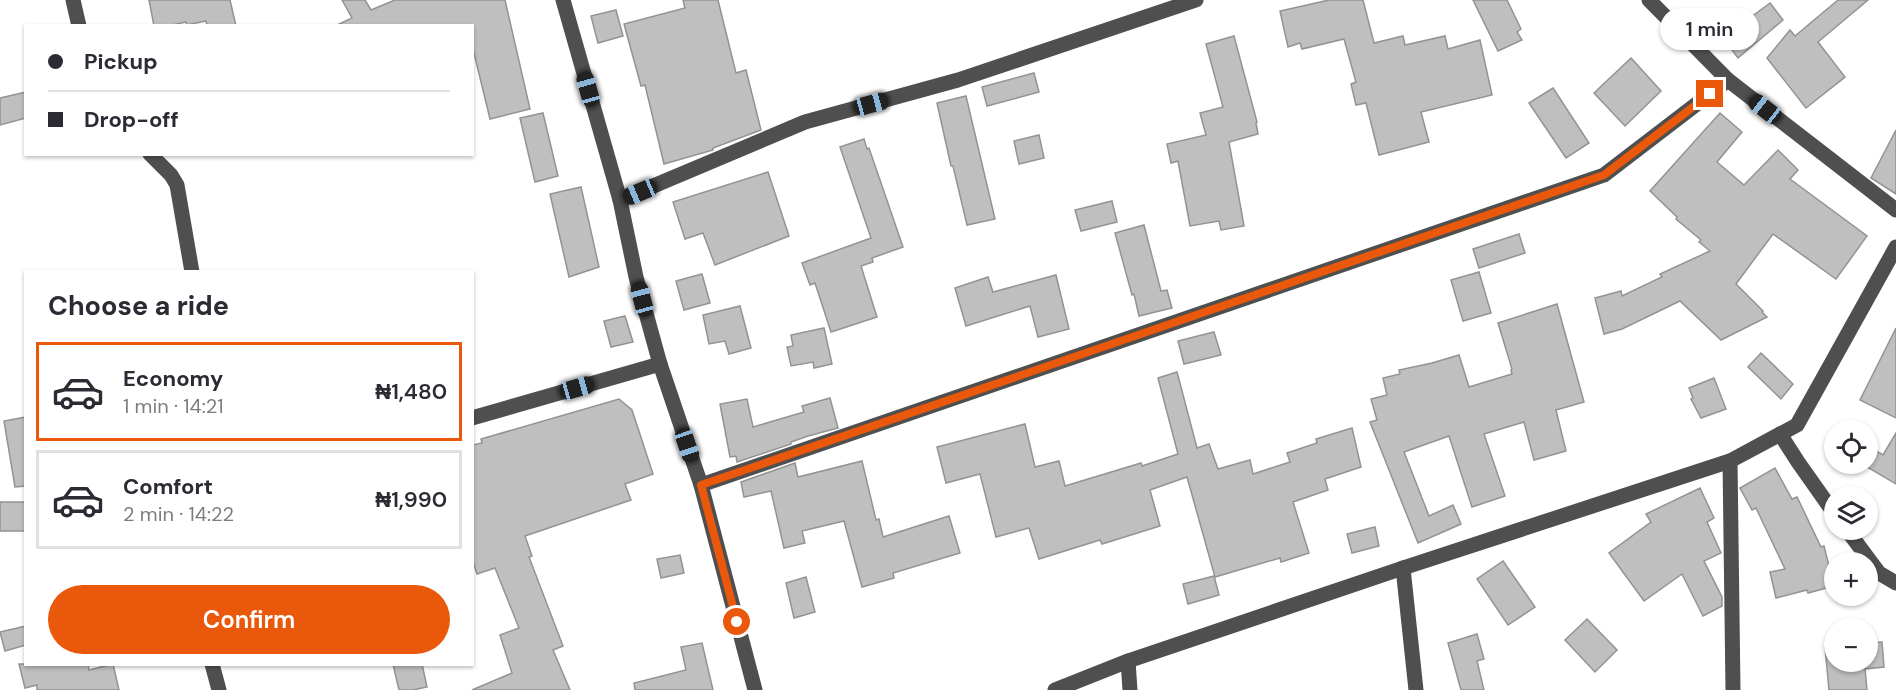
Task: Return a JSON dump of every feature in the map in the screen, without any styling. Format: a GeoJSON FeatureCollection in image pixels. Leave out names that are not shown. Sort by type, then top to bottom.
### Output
{"type":"FeatureCollection","features":[{"type":"Feature","properties":{"kind":"street"},"geometry":{"type":"LineString","coordinates":[[73,0],[79,24]]}},
{"type":"Feature","properties":{"kind":"street"},"geometry":{"type":"LineString","coordinates":[[563,0],[620,200],[636,278],[660,364],[701,485],[755,690]]}},
{"type":"Feature","properties":{"kind":"street"},"geometry":{"type":"LineString","coordinates":[[620,200],[805,122],[958,80],[1196,0]]}},
{"type":"Feature","properties":{"kind":"street"},"geometry":{"type":"LineString","coordinates":[[1649,0],[1728,80],[1896,210]]}},
{"type":"Feature","properties":{"kind":"street"},"geometry":{"type":"LineString","coordinates":[[701,485],[1604,175],[1728,80]]}},
{"type":"Feature","properties":{"kind":"street"},"geometry":{"type":"LineString","coordinates":[[152,156],[171,175],[177,185],[192,270]]}},
{"type":"Feature","properties":{"kind":"street"},"geometry":{"type":"LineString","coordinates":[[1055,690],[1128,661],[1730,461],[1797,425],[1896,247]]}},
{"type":"Feature","properties":{"kind":"street"},"geometry":{"type":"LineString","coordinates":[[474,417],[660,364]]}},
{"type":"Feature","properties":{"kind":"street"},"geometry":{"type":"LineString","coordinates":[[1780,434],[1824,499]]}},
{"type":"Feature","properties":{"kind":"street"},"geometry":{"type":"LineString","coordinates":[[1730,461],[1733,690]]}},
{"type":"Feature","properties":{"kind":"street"},"geometry":{"type":"LineString","coordinates":[[1854,540],[1879,573],[1896,583]]}},
{"type":"Feature","properties":{"kind":"street"},"geometry":{"type":"LineString","coordinates":[[1403,568],[1416,690]]}},
{"type":"Feature","properties":{"kind":"street"},"geometry":{"type":"LineString","coordinates":[[1128,661],[1130,690]]}},
{"type":"Feature","properties":{"kind":"street"},"geometry":{"type":"LineString","coordinates":[[213,666],[219,690]]}},
{"type":"Feature","properties":{"kind":"building"},"geometry":{"type":"Polygon","coordinates":[[[149,0],[230,0],[236,24],[207,24],[206,21],[192,24],[186,22],[154,24],[149,0]]]}},
{"type":"Feature","properties":{"kind":"building"},"geometry":{"type":"Polygon","coordinates":[[[342,0],[365,0],[371,10],[395,0],[505,0],[530,109],[490,119],[474,53],[474,24],[339,24],[352,18],[342,0]]]}},
{"type":"Feature","properties":{"kind":"building"},"geometry":{"type":"Polygon","coordinates":[[[683,0],[718,0],[736,73],[746,70],[761,130],[713,148],[713,150],[664,164],[645,85],[641,86],[624,24],[685,8],[683,0]]]}},
{"type":"Feature","properties":{"kind":"building"},"geometry":{"type":"Polygon","coordinates":[[[1329,0],[1363,0],[1374,43],[1403,36],[1405,45],[1445,36],[1448,49],[1480,40],[1492,95],[1421,112],[1429,142],[1379,155],[1366,103],[1356,105],[1351,84],[1356,82],[1344,39],[1302,49],[1300,43],[1288,47],[1280,11],[1329,0]]]}},
{"type":"Feature","properties":{"kind":"building"},"geometry":{"type":"Polygon","coordinates":[[[1473,0],[1507,0],[1521,29],[1517,32],[1522,40],[1498,51],[1473,0]]]}},
{"type":"Feature","properties":{"kind":"building"},"geometry":{"type":"Polygon","coordinates":[[[1838,0],[1868,0],[1818,42],[1845,77],[1806,108],[1767,58],[1790,30],[1795,36],[1838,0]]]}},
{"type":"Feature","properties":{"kind":"building"},"geometry":{"type":"Polygon","coordinates":[[[1770,3],[1783,20],[1738,58],[1723,38],[1770,3]]]}},
{"type":"Feature","properties":{"kind":"building"},"geometry":{"type":"Polygon","coordinates":[[[616,10],[623,36],[598,43],[591,16],[616,10]]]}},
{"type":"Feature","properties":{"kind":"building"},"geometry":{"type":"Polygon","coordinates":[[[1234,36],[1257,122],[1258,134],[1229,142],[1244,226],[1221,230],[1219,221],[1190,226],[1178,161],[1171,163],[1167,144],[1206,135],[1200,113],[1223,107],[1206,44],[1234,36]]]}},
{"type":"Feature","properties":{"kind":"building"},"geometry":{"type":"Polygon","coordinates":[[[1631,58],[1661,91],[1625,126],[1594,93],[1631,58]]]}},
{"type":"Feature","properties":{"kind":"building"},"geometry":{"type":"Polygon","coordinates":[[[1034,73],[1039,92],[987,106],[982,87],[1034,73]]]}},
{"type":"Feature","properties":{"kind":"building"},"geometry":{"type":"Polygon","coordinates":[[[1553,88],[1589,143],[1566,158],[1529,103],[1553,88]]]}},
{"type":"Feature","properties":{"kind":"building"},"geometry":{"type":"Polygon","coordinates":[[[24,92],[24,119],[0,125],[0,98],[24,92]]]}},
{"type":"Feature","properties":{"kind":"building"},"geometry":{"type":"Polygon","coordinates":[[[966,96],[995,219],[967,225],[937,103],[966,96]]]}},
{"type":"Feature","properties":{"kind":"building"},"geometry":{"type":"Polygon","coordinates":[[[543,113],[558,176],[535,182],[520,118],[543,113]]]}},
{"type":"Feature","properties":{"kind":"building"},"geometry":{"type":"Polygon","coordinates":[[[1720,113],[1742,132],[1717,162],[1744,185],[1778,150],[1798,170],[1790,179],[1867,236],[1836,279],[1773,234],[1736,284],[1767,317],[1721,340],[1680,301],[1622,329],[1604,334],[1595,298],[1621,291],[1622,296],[1662,277],[1660,274],[1710,251],[1650,191],[1720,113]]]}},
{"type":"Feature","properties":{"kind":"building"},"geometry":{"type":"Polygon","coordinates":[[[1896,130],[1896,194],[1871,178],[1896,130]]]}},
{"type":"Feature","properties":{"kind":"building"},"geometry":{"type":"Polygon","coordinates":[[[1039,135],[1044,158],[1019,164],[1014,141],[1039,135]]]}},
{"type":"Feature","properties":{"kind":"building"},"geometry":{"type":"Polygon","coordinates":[[[864,139],[903,247],[872,258],[873,262],[861,266],[877,317],[831,332],[815,283],[810,285],[802,263],[871,238],[840,147],[864,139]]]}},
{"type":"Feature","properties":{"kind":"building"},"geometry":{"type":"Polygon","coordinates":[[[768,172],[789,236],[715,265],[703,233],[685,239],[673,202],[768,172]]]}},
{"type":"Feature","properties":{"kind":"building"},"geometry":{"type":"Polygon","coordinates":[[[581,187],[599,267],[569,277],[550,194],[581,187]]]}},
{"type":"Feature","properties":{"kind":"building"},"geometry":{"type":"Polygon","coordinates":[[[1112,201],[1117,222],[1081,231],[1075,210],[1112,201]]]}},
{"type":"Feature","properties":{"kind":"building"},"geometry":{"type":"Polygon","coordinates":[[[1144,225],[1161,291],[1167,290],[1172,308],[1139,316],[1115,233],[1144,225]]]}},
{"type":"Feature","properties":{"kind":"building"},"geometry":{"type":"Polygon","coordinates":[[[1519,234],[1525,253],[1479,268],[1473,249],[1519,234]]]}},
{"type":"Feature","properties":{"kind":"building"},"geometry":{"type":"Polygon","coordinates":[[[1479,272],[1491,313],[1463,321],[1451,280],[1479,272]]]}},
{"type":"Feature","properties":{"kind":"building"},"geometry":{"type":"Polygon","coordinates":[[[702,274],[710,303],[684,310],[676,281],[702,274]]]}},
{"type":"Feature","properties":{"kind":"building"},"geometry":{"type":"Polygon","coordinates":[[[1056,275],[1069,329],[1038,337],[1030,306],[966,326],[955,288],[988,277],[993,292],[1056,275]]]}},
{"type":"Feature","properties":{"kind":"building"},"geometry":{"type":"Polygon","coordinates":[[[1557,304],[1584,402],[1556,410],[1566,451],[1534,460],[1524,422],[1484,434],[1505,496],[1472,507],[1449,436],[1404,452],[1429,516],[1453,505],[1461,524],[1418,543],[1370,422],[1377,420],[1371,399],[1387,395],[1383,378],[1400,374],[1399,370],[1459,355],[1469,387],[1512,374],[1498,323],[1557,304]]]}},
{"type":"Feature","properties":{"kind":"building"},"geometry":{"type":"Polygon","coordinates":[[[740,306],[751,348],[729,354],[725,341],[709,344],[703,315],[740,306]]]}},
{"type":"Feature","properties":{"kind":"building"},"geometry":{"type":"Polygon","coordinates":[[[625,316],[633,342],[611,347],[604,321],[625,316]]]}},
{"type":"Feature","properties":{"kind":"building"},"geometry":{"type":"Polygon","coordinates":[[[824,328],[832,364],[814,368],[813,362],[791,366],[787,347],[793,346],[791,335],[824,328]]]}},
{"type":"Feature","properties":{"kind":"building"},"geometry":{"type":"Polygon","coordinates":[[[1896,328],[1896,418],[1860,400],[1896,328]]]}},
{"type":"Feature","properties":{"kind":"building"},"geometry":{"type":"Polygon","coordinates":[[[1214,332],[1221,355],[1184,364],[1178,341],[1214,332]]]}},
{"type":"Feature","properties":{"kind":"building"},"geometry":{"type":"Polygon","coordinates":[[[1761,353],[1793,384],[1781,399],[1748,367],[1761,353]]]}},
{"type":"Feature","properties":{"kind":"building"},"geometry":{"type":"Polygon","coordinates":[[[1177,372],[1197,448],[1209,444],[1218,469],[1250,460],[1253,474],[1290,462],[1287,453],[1317,443],[1316,439],[1352,428],[1361,467],[1325,479],[1328,490],[1293,502],[1309,553],[1281,562],[1280,558],[1215,577],[1187,477],[1150,490],[1160,526],[1102,544],[1100,540],[1039,559],[1029,528],[996,537],[980,474],[946,483],[937,447],[1025,424],[1035,467],[1059,461],[1065,486],[1178,454],[1158,378],[1177,372]]]}},
{"type":"Feature","properties":{"kind":"building"},"geometry":{"type":"Polygon","coordinates":[[[1714,378],[1726,409],[1701,418],[1691,399],[1693,398],[1689,388],[1714,378]]]}},
{"type":"Feature","properties":{"kind":"building"},"geometry":{"type":"Polygon","coordinates":[[[830,398],[838,428],[808,436],[737,462],[736,456],[730,457],[720,404],[747,399],[753,427],[804,412],[802,406],[830,398]]]}},
{"type":"Feature","properties":{"kind":"building"},"geometry":{"type":"Polygon","coordinates":[[[619,399],[632,410],[653,474],[625,484],[631,500],[525,536],[532,556],[529,557],[563,646],[553,650],[570,690],[472,690],[512,673],[500,635],[519,628],[495,568],[477,574],[474,565],[474,445],[482,443],[481,439],[619,399]]]}},
{"type":"Feature","properties":{"kind":"building"},"geometry":{"type":"Polygon","coordinates":[[[24,417],[24,486],[15,487],[4,421],[24,417]]]}},
{"type":"Feature","properties":{"kind":"building"},"geometry":{"type":"Polygon","coordinates":[[[1896,433],[1896,484],[1878,473],[1878,452],[1883,455],[1896,433]]]}},
{"type":"Feature","properties":{"kind":"building"},"geometry":{"type":"Polygon","coordinates":[[[862,461],[876,520],[879,519],[883,537],[949,516],[960,553],[893,573],[894,578],[862,587],[844,521],[802,531],[805,543],[784,548],[771,491],[744,497],[741,482],[795,463],[798,477],[862,461]]]}},
{"type":"Feature","properties":{"kind":"building"},"geometry":{"type":"Polygon","coordinates":[[[1775,468],[1792,499],[1797,497],[1821,547],[1824,546],[1824,589],[1808,593],[1807,590],[1776,598],[1770,572],[1785,569],[1756,508],[1752,510],[1740,488],[1775,468]]]}},
{"type":"Feature","properties":{"kind":"building"},"geometry":{"type":"Polygon","coordinates":[[[1700,488],[1714,518],[1707,522],[1721,553],[1704,561],[1722,597],[1722,606],[1703,616],[1682,574],[1644,601],[1609,553],[1651,522],[1646,514],[1700,488]]]}},
{"type":"Feature","properties":{"kind":"building"},"geometry":{"type":"Polygon","coordinates":[[[0,502],[24,502],[24,531],[0,531],[0,502]]]}},
{"type":"Feature","properties":{"kind":"building"},"geometry":{"type":"Polygon","coordinates":[[[1375,527],[1379,546],[1352,553],[1347,534],[1375,527]]]}},
{"type":"Feature","properties":{"kind":"building"},"geometry":{"type":"Polygon","coordinates":[[[680,555],[684,573],[661,578],[657,559],[680,555]]]}},
{"type":"Feature","properties":{"kind":"building"},"geometry":{"type":"Polygon","coordinates":[[[1503,561],[1535,607],[1508,625],[1477,579],[1503,561]]]}},
{"type":"Feature","properties":{"kind":"building"},"geometry":{"type":"Polygon","coordinates":[[[1214,576],[1219,595],[1188,604],[1183,584],[1214,576]]]}},
{"type":"Feature","properties":{"kind":"building"},"geometry":{"type":"Polygon","coordinates":[[[806,577],[815,612],[794,618],[786,583],[806,577]]]}},
{"type":"Feature","properties":{"kind":"building"},"geometry":{"type":"Polygon","coordinates":[[[1587,619],[1617,650],[1595,672],[1565,640],[1587,619]]]}},
{"type":"Feature","properties":{"kind":"building"},"geometry":{"type":"Polygon","coordinates":[[[24,626],[24,646],[5,651],[0,632],[24,626]]]}},
{"type":"Feature","properties":{"kind":"building"},"geometry":{"type":"Polygon","coordinates":[[[1477,634],[1484,659],[1477,661],[1484,690],[1461,690],[1448,643],[1477,634]]]}},
{"type":"Feature","properties":{"kind":"building"},"geometry":{"type":"Polygon","coordinates":[[[1878,642],[1882,642],[1884,667],[1878,668],[1878,642]]]}},
{"type":"Feature","properties":{"kind":"building"},"geometry":{"type":"Polygon","coordinates":[[[702,643],[713,690],[635,690],[634,683],[686,670],[681,647],[702,643]]]}},
{"type":"Feature","properties":{"kind":"building"},"geometry":{"type":"Polygon","coordinates":[[[19,664],[24,664],[24,666],[88,666],[89,670],[113,666],[119,690],[37,690],[37,685],[25,688],[19,664]]]}},
{"type":"Feature","properties":{"kind":"building"},"geometry":{"type":"Polygon","coordinates":[[[393,666],[422,666],[427,687],[399,690],[393,666]]]}},
{"type":"Feature","properties":{"kind":"building"},"geometry":{"type":"Polygon","coordinates":[[[1827,672],[1865,672],[1867,690],[1829,690],[1827,672]]]}},
{"type":"Feature","properties":{"kind":"route"},"geometry":{"type":"LineString","coordinates":[[737,622],[701,485],[1604,175],[1710,94]]}}]}
